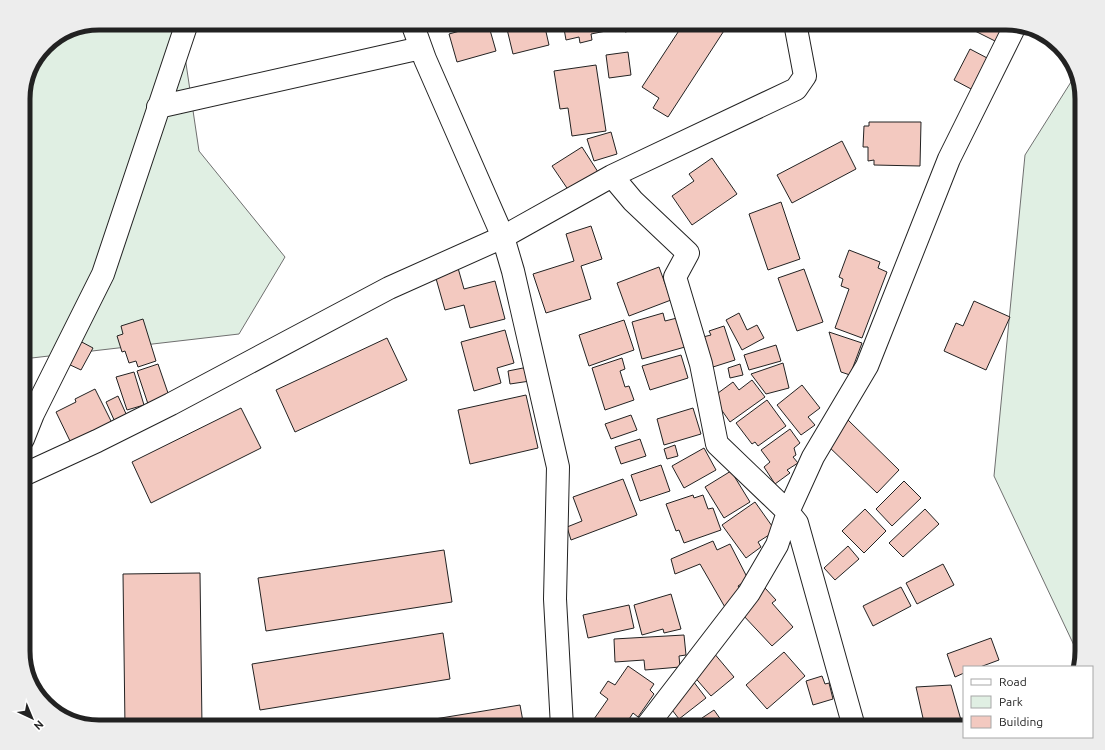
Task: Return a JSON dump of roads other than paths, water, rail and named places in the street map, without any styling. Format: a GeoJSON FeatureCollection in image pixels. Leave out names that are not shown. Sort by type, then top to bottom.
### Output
{"type":"FeatureCollection","features":[{"type":"Feature","properties":{"kind":"street"},"geometry":{"type":"LineString","coordinates":[[30,422],[102,274],[185,30]]}},
{"type":"Feature","properties":{"kind":"street"},"geometry":{"type":"LineString","coordinates":[[415,30],[503,237],[513,271],[558,467],[555,599],[562,720]]}},
{"type":"Feature","properties":{"kind":"street"},"geometry":{"type":"LineString","coordinates":[[30,472],[91,444],[171,404],[389,288],[503,237],[612,176],[796,89],[805,76],[796,30]]}},
{"type":"Feature","properties":{"kind":"street"},"geometry":{"type":"LineString","coordinates":[[651,720],[749,593],[777,544],[788,512],[813,457],[867,366],[949,159],[1013,31]]}},
{"type":"Feature","properties":{"kind":"street"},"geometry":{"type":"LineString","coordinates":[[158,107],[421,48]]}},
{"type":"Feature","properties":{"kind":"street"},"geometry":{"type":"LineString","coordinates":[[612,176],[633,201],[688,253],[676,277],[702,364],[717,444],[788,512],[797,523],[852,720]]}}]}
